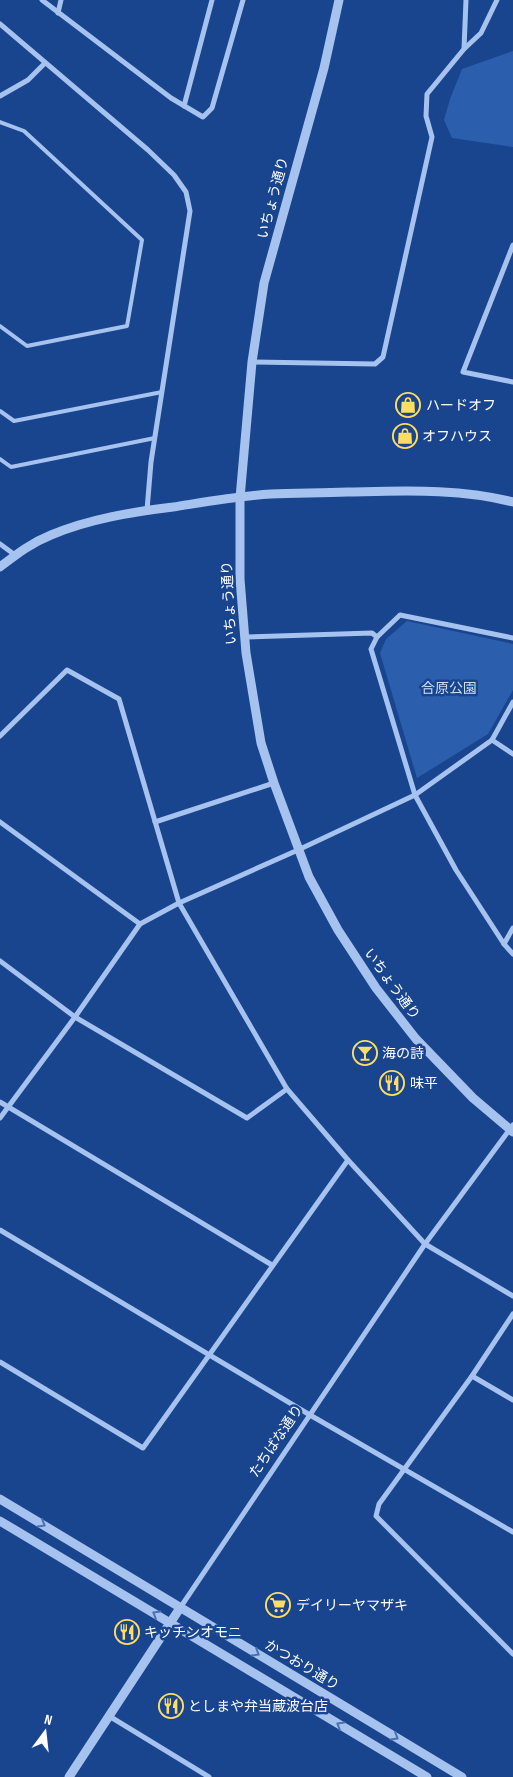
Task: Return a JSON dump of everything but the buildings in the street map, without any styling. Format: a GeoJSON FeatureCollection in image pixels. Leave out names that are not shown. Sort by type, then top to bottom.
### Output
{"type":"FeatureCollection","features":[{"type":"Feature","properties":{"kind":"street"},"geometry":{"type":"LineString","coordinates":[[42,0],[171,98],[203,117],[212,108],[243,0]]}},
{"type":"Feature","properties":{"kind":"street"},"geometry":{"type":"LineString","coordinates":[[58,13],[61,0]]}},
{"type":"Feature","properties":{"kind":"street"},"geometry":{"type":"LineString","coordinates":[[184,106],[212,0]]}},
{"type":"Feature","properties":{"kind":"street","name":"いちょう通り"},"geometry":{"type":"LineString","coordinates":[[339,0],[324,68],[264,283],[252,362],[240,498],[240,579],[246,653],[261,743],[274,783],[309,877],[338,930],[376,988],[416,1039],[473,1098],[512,1129]]}},
{"type":"Feature","properties":{"kind":"street"},"geometry":{"type":"LineString","coordinates":[[464,49],[466,0]]}},
{"type":"Feature","properties":{"kind":"street"},"geometry":{"type":"LineString","coordinates":[[252,362],[375,364],[383,357],[432,137],[426,116],[427,94],[464,49],[481,33],[497,0]]}},
{"type":"Feature","properties":{"kind":"street"},"geometry":{"type":"LineString","coordinates":[[0,24],[148,150],[174,175],[186,192],[190,211],[155,438],[146,510]]}},
{"type":"Feature","properties":{"kind":"street"},"geometry":{"type":"LineString","coordinates":[[0,96],[28,80],[45,63]]}},
{"type":"Feature","properties":{"kind":"street"},"geometry":{"type":"LineString","coordinates":[[513,245],[463,372],[513,382]]}},
{"type":"Feature","properties":{"kind":"street"},"geometry":{"type":"LineString","coordinates":[[0,567],[27,546],[89,522],[146,510],[270,494],[407,490],[456,493],[513,502]]}},
{"type":"Feature","properties":{"kind":"street"},"geometry":{"type":"LineString","coordinates":[[0,544],[15,555]]}},
{"type":"Feature","properties":{"kind":"street"},"geometry":{"type":"LineString","coordinates":[[513,638],[400,615],[377,637],[371,650],[415,795],[456,870],[504,944],[513,954]]}},
{"type":"Feature","properties":{"kind":"street"},"geometry":{"type":"LineString","coordinates":[[245,637],[372,633],[377,637]]}},
{"type":"Feature","properties":{"kind":"street"},"geometry":{"type":"LineString","coordinates":[[0,736],[68,670],[119,699],[179,904],[287,1089],[348,1160],[425,1244],[513,1296]]}},
{"type":"Feature","properties":{"kind":"street"},"geometry":{"type":"LineString","coordinates":[[0,1118],[76,1017],[140,924],[179,904],[415,795],[492,740],[513,702]]}},
{"type":"Feature","properties":{"kind":"street"},"geometry":{"type":"LineString","coordinates":[[492,740],[501,748],[513,754]]}},
{"type":"Feature","properties":{"kind":"street"},"geometry":{"type":"LineString","coordinates":[[155,822],[274,783]]}},
{"type":"Feature","properties":{"kind":"street"},"geometry":{"type":"LineString","coordinates":[[0,822],[140,924]]}},
{"type":"Feature","properties":{"kind":"street"},"geometry":{"type":"LineString","coordinates":[[504,944],[513,928]]}},
{"type":"Feature","properties":{"kind":"street"},"geometry":{"type":"LineString","coordinates":[[0,961],[76,1017],[247,1118],[287,1089]]}},
{"type":"Feature","properties":{"kind":"street"},"geometry":{"type":"LineString","coordinates":[[0,1102],[272,1265]]}},
{"type":"Feature","properties":{"kind":"street","name":"たちばな通り"},"geometry":{"type":"LineString","coordinates":[[69,1777],[180,1608],[425,1244],[512,1129]]}},
{"type":"Feature","properties":{"kind":"street"},"geometry":{"type":"LineString","coordinates":[[0,1362],[143,1448],[348,1160]]}},
{"type":"Feature","properties":{"kind":"street"},"geometry":{"type":"LineString","coordinates":[[0,1230],[310,1415],[513,1532]]}},
{"type":"Feature","properties":{"kind":"street"},"geometry":{"type":"LineString","coordinates":[[513,1314],[472,1376],[379,1504],[376,1516],[513,1654]]}},
{"type":"Feature","properties":{"kind":"street"},"geometry":{"type":"LineString","coordinates":[[472,1376],[513,1400]]}},
{"type":"Feature","properties":{"kind":"street","name":"かつおり通り"},"geometry":{"type":"LineString","coordinates":[[0,1499],[462,1777]]}},
{"type":"Feature","properties":{"kind":"street"},"geometry":{"type":"LineString","coordinates":[[0,1521],[427,1777]]}},
{"type":"Feature","properties":{"kind":"street"},"geometry":{"type":"LineString","coordinates":[[109,1716],[209,1777]]}},
{"type":"Feature","properties":{"kind":"lane"},"geometry":{"type":"LineString","coordinates":[[0,122],[24,131],[142,240],[127,326],[27,346],[0,326]]}},
{"type":"Feature","properties":{"kind":"lane"},"geometry":{"type":"LineString","coordinates":[[0,411],[14,422],[162,392]]}},
{"type":"Feature","properties":{"kind":"lane"},"geometry":{"type":"LineString","coordinates":[[0,459],[11,467],[155,438]]}},
{"type":"Feature","properties":{"kind":"green space"},"geometry":{"type":"Polygon","coordinates":[[[513,51],[513,147],[452,138],[444,120],[462,69],[513,51]]]}},
{"type":"Feature","properties":{"kind":"green space","name":"合原公園"},"geometry":{"type":"Polygon","coordinates":[[[407,621],[513,644],[513,690],[488,734],[417,778],[380,653],[386,639],[407,621]]]}},
{"type":"Feature","properties":{"kind":"place","name":"ハードオフ"},"geometry":{"type":"Point","coordinates":[408,405]}},
{"type":"Feature","properties":{"kind":"place","name":"オフハウス"},"geometry":{"type":"Point","coordinates":[405,436]}},
{"type":"Feature","properties":{"kind":"place","name":"海の詩"},"geometry":{"type":"Point","coordinates":[365,1053]}},
{"type":"Feature","properties":{"kind":"place","name":"味平"},"geometry":{"type":"Point","coordinates":[392,1083]}},
{"type":"Feature","properties":{"kind":"place","name":"デイリーヤマザキ"},"geometry":{"type":"Point","coordinates":[278,1605]}},
{"type":"Feature","properties":{"kind":"place","name":"キッチンオモニ"},"geometry":{"type":"Point","coordinates":[127,1632]}},
{"type":"Feature","properties":{"kind":"place","name":"としまや弁当蔵波台店"},"geometry":{"type":"Point","coordinates":[171,1706]}}]}
